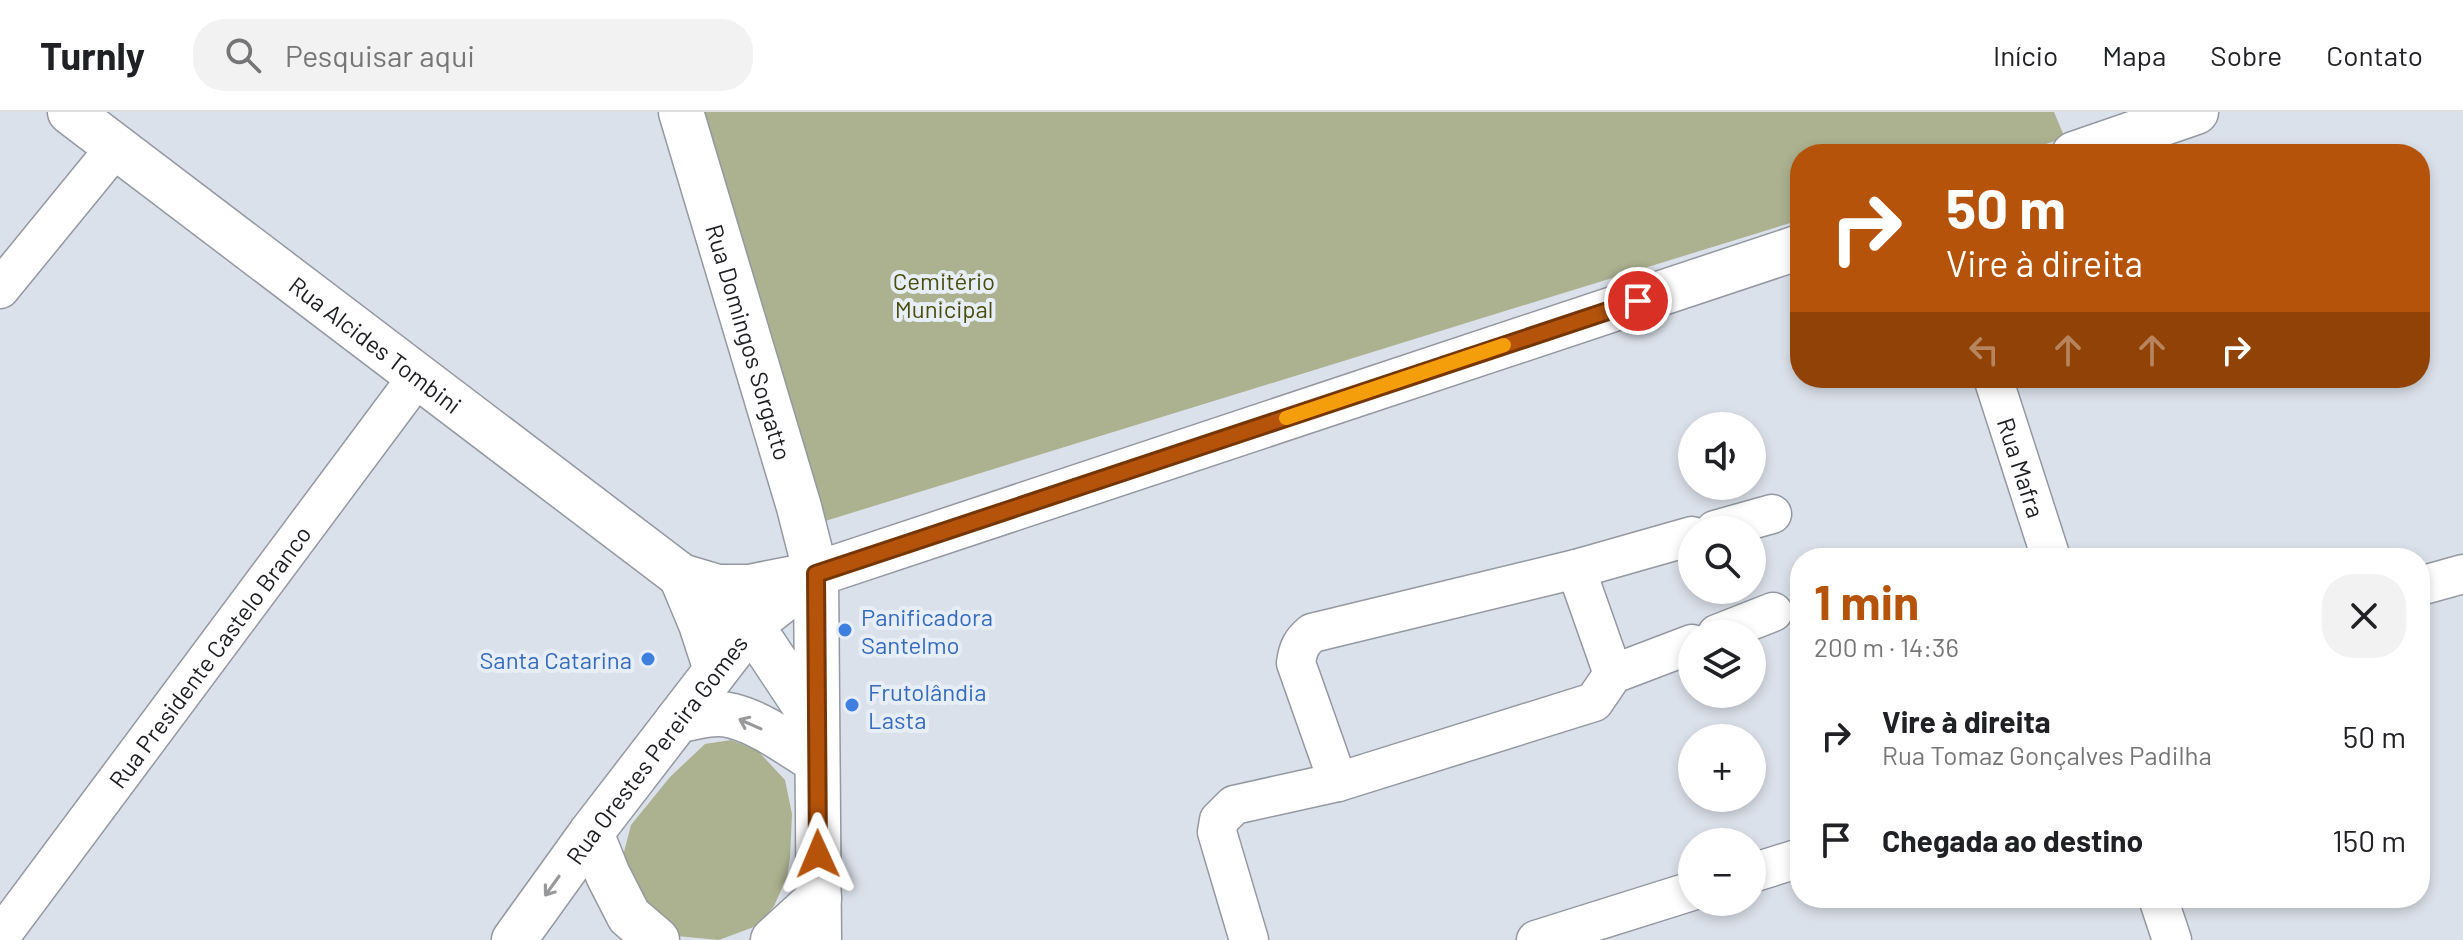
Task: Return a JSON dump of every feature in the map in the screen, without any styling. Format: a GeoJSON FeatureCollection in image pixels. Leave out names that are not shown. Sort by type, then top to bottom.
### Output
{"type":"FeatureCollection","features":[{"type":"Feature","properties":{"kind":"street","name":"Rua Alcides Tombini"},"geometry":{"type":"LineString","coordinates":[[70,112],[681,576],[751,625]]}},
{"type":"Feature","properties":{"kind":"street","name":"Rua Domingos Sorgatto"},"geometry":{"type":"LineString","coordinates":[[681,112],[816,574],[819,919]]}},
{"type":"Feature","properties":{"kind":"street"},"geometry":{"type":"LineString","coordinates":[[2103,144],[2196,112]]}},
{"type":"Feature","properties":{"kind":"street"},"geometry":{"type":"LineString","coordinates":[[0,289],[116,147]]}},
{"type":"Feature","properties":{"kind":"street"},"geometry":{"type":"LineString","coordinates":[[681,576],[718,587],[749,587],[816,574],[1790,250]]}},
{"type":"Feature","properties":{"kind":"street","name":"Rua Presidente Castelo Branco"},"geometry":{"type":"LineString","coordinates":[[0,937],[418,376]]}},
{"type":"Feature","properties":{"kind":"street","name":"Rua Mafra"},"geometry":{"type":"LineString","coordinates":[[1996,388],[2048,548]]}},
{"type":"Feature","properties":{"kind":"street"},"geometry":{"type":"LineString","coordinates":[[1765,516],[1772,514]]}},
{"type":"Feature","properties":{"kind":"street"},"geometry":{"type":"LineString","coordinates":[[1338,782],[1296,663],[1298,649],[1312,633],[1576,569],[1678,540]]}},
{"type":"Feature","properties":{"kind":"street"},"geometry":{"type":"LineString","coordinates":[[1576,569],[1613,674]]}},
{"type":"Feature","properties":{"kind":"street","name":"Rua Orestes Pereira Gomes"},"geometry":{"type":"LineString","coordinates":[[514,940],[591,833],[751,625],[816,574]]}},
{"type":"Feature","properties":{"kind":"street"},"geometry":{"type":"LineString","coordinates":[[2430,583],[2463,574]]}},
{"type":"Feature","properties":{"kind":"street"},"geometry":{"type":"LineString","coordinates":[[681,576],[716,670]]}},
{"type":"Feature","properties":{"kind":"street"},"geometry":{"type":"LineString","coordinates":[[1753,620],[1773,612]]}},
{"type":"Feature","properties":{"kind":"street"},"geometry":{"type":"LineString","coordinates":[[751,625],[816,742]]}},
{"type":"Feature","properties":{"kind":"street"},"geometry":{"type":"LineString","coordinates":[[1249,940],[1217,832],[1219,820],[1234,805],[1338,782],[1594,702],[1613,674],[1678,649]]}},
{"type":"Feature","properties":{"kind":"street"},"geometry":{"type":"LineString","coordinates":[[677,721],[710,714],[733,716],[773,734],[816,742]]}},
{"type":"Feature","properties":{"kind":"street"},"geometry":{"type":"LineString","coordinates":[[591,833],[629,916],[657,940]]}},
{"type":"Feature","properties":{"kind":"street"},"geometry":{"type":"LineString","coordinates":[[1766,869],[1790,861]]}},
{"type":"Feature","properties":{"kind":"street"},"geometry":{"type":"LineString","coordinates":[[1536,940],[1678,895]]}},
{"type":"Feature","properties":{"kind":"street"},"geometry":{"type":"LineString","coordinates":[[2161,908],[2172,940]]}},
{"type":"Feature","properties":{"kind":"street"},"geometry":{"type":"LineString","coordinates":[[773,940],[819,919]]}},
{"type":"Feature","properties":{"kind":"green space","name":"Cemitério Municipal"},"geometry":{"type":"Polygon","coordinates":[[[700,112],[2054,112],[2065,138],[2046,144],[1790,144],[1790,223],[822,522],[700,112]]]}},
{"type":"Feature","properties":{"kind":"green space"},"geometry":{"type":"Polygon","coordinates":[[[731,740],[757,750],[785,780],[792,814],[787,877],[774,906],[759,925],[719,940],[677,936],[650,919],[623,856],[631,825],[670,777],[705,744],[731,740]]]}},
{"type":"Feature","properties":{"kind":"slow traffic"},"geometry":{"type":"LineString","coordinates":[[1286,418],[1504,345]]}},
{"type":"Feature","properties":{"kind":"place","name":"Panificadora Santelmo"},"geometry":{"type":"Point","coordinates":[845,630]}},
{"type":"Feature","properties":{"kind":"place","name":"Santa Catarina"},"geometry":{"type":"Point","coordinates":[648,659]}},
{"type":"Feature","properties":{"kind":"place","name":"Frutolândia Lasta"},"geometry":{"type":"Point","coordinates":[852,705]}},
{"type":"Feature","properties":{"kind":"route"},"geometry":{"type":"LineString","coordinates":[[818,854],[816,574],[1638,301]]}}]}
